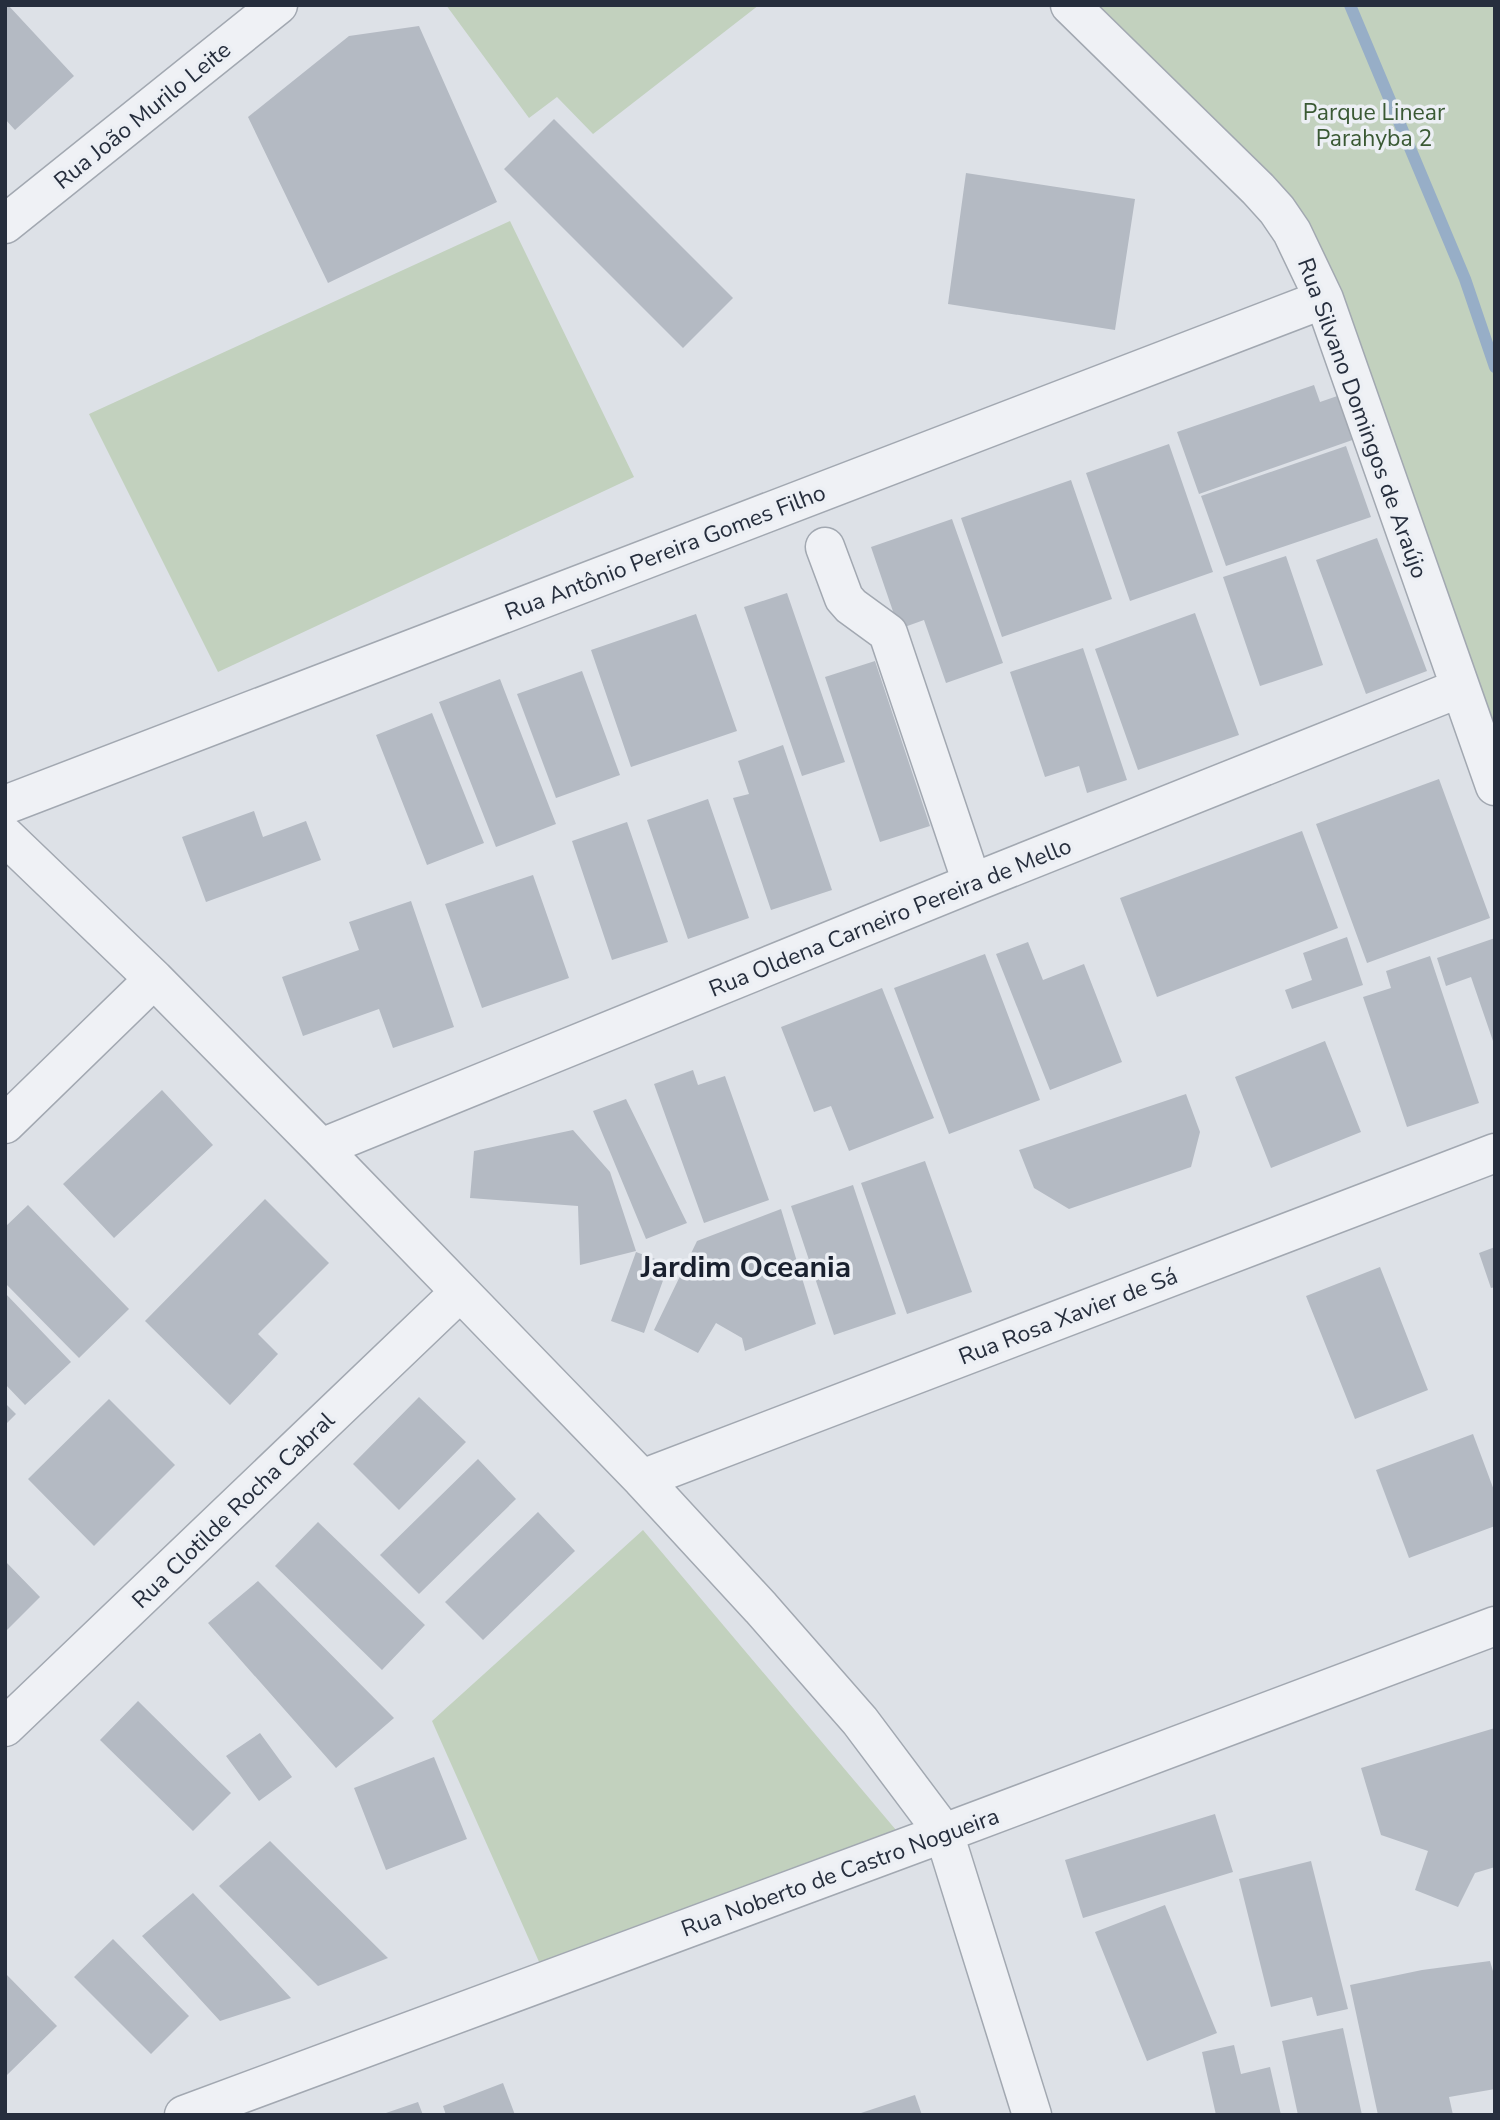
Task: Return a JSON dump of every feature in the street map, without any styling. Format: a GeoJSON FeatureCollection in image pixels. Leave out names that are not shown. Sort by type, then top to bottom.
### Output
{"type":"FeatureCollection","features":[{"type":"Feature","properties":{"kind":"street","name":"Rua João Murilo Leite"},"geometry":{"type":"LineString","coordinates":[[5,224],[278,5]]}},
{"type":"Feature","properties":{"kind":"street","name":"Rua Silvano Domingos de Araújo"},"geometry":{"type":"LineString","coordinates":[[1070,5],[1258,189],[1292,232],[1324,299],[1495,786]]}},
{"type":"Feature","properties":{"kind":"street","name":"Rua Antônio Pereira Gomes Filho"},"geometry":{"type":"LineString","coordinates":[[5,805],[1324,299]]}},
{"type":"Feature","properties":{"kind":"street"},"geometry":{"type":"LineString","coordinates":[[824,547],[844,598],[888,634],[972,883]]}},
{"type":"Feature","properties":{"kind":"street","name":"Rua Oldena Carneiro Pereira de Mello"},"geometry":{"type":"LineString","coordinates":[[321,1148],[1460,688]]}},
{"type":"Feature","properties":{"kind":"street"},"geometry":{"type":"LineString","coordinates":[[5,836],[154,979],[642,1479],[860,1721],[944,1833],[1032,2115]]}},
{"type":"Feature","properties":{"kind":"street"},"geometry":{"type":"LineString","coordinates":[[5,1125],[154,979]]}},
{"type":"Feature","properties":{"kind":"street","name":"Rua Rosa Xavier de Sá"},"geometry":{"type":"LineString","coordinates":[[642,1479],[1495,1153]]}},
{"type":"Feature","properties":{"kind":"street","name":"Rua Clotilde Rocha Cabral"},"geometry":{"type":"LineString","coordinates":[[5,1727],[460,1293]]}},
{"type":"Feature","properties":{"kind":"street","name":"Rua Noberto de Castro Nogueira"},"geometry":{"type":"LineString","coordinates":[[184,2115],[1495,1626]]}},
{"type":"Feature","properties":{"kind":"green space"},"geometry":{"type":"Polygon","coordinates":[[[446,5],[759,5],[593,134],[557,97],[529,118],[446,5]]]}},
{"type":"Feature","properties":{"kind":"green space","name":"Parque Linear Parahyba 2"},"geometry":{"type":"Polygon","coordinates":[[[1078,5],[1495,5],[1495,763],[1294,215],[1078,5]]]}},
{"type":"Feature","properties":{"kind":"green space"},"geometry":{"type":"Polygon","coordinates":[[[510,221],[634,477],[218,672],[89,414],[510,221]]]}},
{"type":"Feature","properties":{"kind":"green space"},"geometry":{"type":"Polygon","coordinates":[[[643,1530],[896,1830],[540,1964],[432,1721],[643,1530]]]}},
{"type":"Feature","properties":{"kind":"building"},"geometry":{"type":"Polygon","coordinates":[[[5,5],[8,5],[74,76],[15,130],[5,119],[5,5]]]}},
{"type":"Feature","properties":{"kind":"building"},"geometry":{"type":"Polygon","coordinates":[[[419,26],[497,202],[328,283],[248,117],[349,36],[419,26]]]}},
{"type":"Feature","properties":{"kind":"building"},"geometry":{"type":"Polygon","coordinates":[[[554,119],[733,298],[683,348],[504,169],[554,119]]]}},
{"type":"Feature","properties":{"kind":"building"},"geometry":{"type":"Polygon","coordinates":[[[966,173],[1135,199],[1115,330],[948,304],[966,173]]]}},
{"type":"Feature","properties":{"kind":"building"},"geometry":{"type":"Polygon","coordinates":[[[1314,385],[1320,402],[1346,393],[1361,437],[1199,494],[1177,432],[1314,385]]]}},
{"type":"Feature","properties":{"kind":"building"},"geometry":{"type":"Polygon","coordinates":[[[1169,444],[1213,572],[1130,601],[1086,473],[1169,444]]]}},
{"type":"Feature","properties":{"kind":"building"},"geometry":{"type":"Polygon","coordinates":[[[1346,446],[1371,517],[1226,566],[1201,496],[1346,446]]]}},
{"type":"Feature","properties":{"kind":"building"},"geometry":{"type":"Polygon","coordinates":[[[1071,480],[1112,599],[1002,637],[961,518],[1071,480]]]}},
{"type":"Feature","properties":{"kind":"building"},"geometry":{"type":"Polygon","coordinates":[[[952,519],[1003,663],[946,683],[924,620],[899,629],[871,547],[952,519]]]}},
{"type":"Feature","properties":{"kind":"building"},"geometry":{"type":"Polygon","coordinates":[[[1377,538],[1427,671],[1366,694],[1316,560],[1377,538]]]}},
{"type":"Feature","properties":{"kind":"building"},"geometry":{"type":"Polygon","coordinates":[[[1286,556],[1323,665],[1260,686],[1223,577],[1286,556]]]}},
{"type":"Feature","properties":{"kind":"building"},"geometry":{"type":"Polygon","coordinates":[[[787,593],[845,762],[802,776],[744,607],[787,593]]]}},
{"type":"Feature","properties":{"kind":"building"},"geometry":{"type":"Polygon","coordinates":[[[1195,613],[1239,735],[1138,770],[1095,649],[1195,613]]]}},
{"type":"Feature","properties":{"kind":"building"},"geometry":{"type":"Polygon","coordinates":[[[696,614],[737,731],[631,767],[591,650],[696,614]]]}},
{"type":"Feature","properties":{"kind":"building"},"geometry":{"type":"Polygon","coordinates":[[[1083,648],[1127,780],[1087,793],[1079,766],[1045,777],[1010,672],[1083,648]]]}},
{"type":"Feature","properties":{"kind":"building"},"geometry":{"type":"Polygon","coordinates":[[[875,661],[930,826],[880,842],[825,677],[875,661]]]}},
{"type":"Feature","properties":{"kind":"building"},"geometry":{"type":"Polygon","coordinates":[[[582,671],[620,775],[556,798],[517,694],[582,671]]]}},
{"type":"Feature","properties":{"kind":"building"},"geometry":{"type":"Polygon","coordinates":[[[500,679],[556,824],[496,847],[439,702],[500,679]]]}},
{"type":"Feature","properties":{"kind":"building"},"geometry":{"type":"Polygon","coordinates":[[[432,713],[484,843],[427,865],[376,735],[432,713]]]}},
{"type":"Feature","properties":{"kind":"building"},"geometry":{"type":"Polygon","coordinates":[[[783,745],[832,890],[771,910],[733,798],[749,794],[738,761],[783,745]]]}},
{"type":"Feature","properties":{"kind":"building"},"geometry":{"type":"Polygon","coordinates":[[[1439,779],[1490,918],[1367,963],[1316,824],[1439,779]]]}},
{"type":"Feature","properties":{"kind":"building"},"geometry":{"type":"Polygon","coordinates":[[[708,799],[749,918],[688,939],[647,820],[708,799]]]}},
{"type":"Feature","properties":{"kind":"building"},"geometry":{"type":"Polygon","coordinates":[[[254,811],[263,837],[306,821],[321,860],[206,902],[182,837],[254,811]]]}},
{"type":"Feature","properties":{"kind":"building"},"geometry":{"type":"Polygon","coordinates":[[[627,822],[668,942],[612,960],[572,841],[627,822]]]}},
{"type":"Feature","properties":{"kind":"building"},"geometry":{"type":"Polygon","coordinates":[[[1302,831],[1338,928],[1157,997],[1120,898],[1302,831]]]}},
{"type":"Feature","properties":{"kind":"building"},"geometry":{"type":"Polygon","coordinates":[[[533,875],[569,978],[482,1008],[445,904],[533,875]]]}},
{"type":"Feature","properties":{"kind":"building"},"geometry":{"type":"Polygon","coordinates":[[[411,901],[454,1027],[393,1048],[379,1009],[303,1036],[282,977],[359,950],[349,922],[411,901]]]}},
{"type":"Feature","properties":{"kind":"building"},"geometry":{"type":"Polygon","coordinates":[[[1347,937],[1363,985],[1292,1009],[1285,990],[1312,980],[1303,953],[1347,937]]]}},
{"type":"Feature","properties":{"kind":"building"},"geometry":{"type":"Polygon","coordinates":[[[1495,938],[1494,1044],[1471,977],[1446,986],[1437,958],[1495,938]]]}},
{"type":"Feature","properties":{"kind":"building"},"geometry":{"type":"Polygon","coordinates":[[[1028,942],[1043,980],[1084,964],[1122,1062],[1050,1090],[996,954],[1028,942]]]}},
{"type":"Feature","properties":{"kind":"building"},"geometry":{"type":"Polygon","coordinates":[[[985,954],[1040,1100],[949,1134],[894,988],[985,954]]]}},
{"type":"Feature","properties":{"kind":"building"},"geometry":{"type":"Polygon","coordinates":[[[1430,956],[1479,1103],[1407,1127],[1363,997],[1391,988],[1386,971],[1430,956]]]}},
{"type":"Feature","properties":{"kind":"building"},"geometry":{"type":"Polygon","coordinates":[[[882,988],[934,1118],[849,1151],[831,1106],[814,1112],[781,1027],[882,988]]]}},
{"type":"Feature","properties":{"kind":"building"},"geometry":{"type":"Polygon","coordinates":[[[1325,1041],[1361,1132],[1271,1168],[1235,1077],[1325,1041]]]}},
{"type":"Feature","properties":{"kind":"building"},"geometry":{"type":"Polygon","coordinates":[[[693,1070],[698,1085],[725,1076],[769,1200],[704,1223],[654,1084],[693,1070]]]}},
{"type":"Feature","properties":{"kind":"building"},"geometry":{"type":"Polygon","coordinates":[[[162,1090],[213,1145],[114,1238],[63,1184],[162,1090]]]}},
{"type":"Feature","properties":{"kind":"building"},"geometry":{"type":"Polygon","coordinates":[[[1186,1094],[1200,1132],[1191,1167],[1069,1209],[1034,1188],[1019,1150],[1186,1094]]]}},
{"type":"Feature","properties":{"kind":"building"},"geometry":{"type":"Polygon","coordinates":[[[626,1099],[687,1223],[646,1239],[593,1111],[626,1099]]]}},
{"type":"Feature","properties":{"kind":"building"},"geometry":{"type":"Polygon","coordinates":[[[573,1130],[610,1172],[636,1251],[580,1265],[578,1206],[470,1198],[474,1151],[573,1130]]]}},
{"type":"Feature","properties":{"kind":"building"},"geometry":{"type":"Polygon","coordinates":[[[925,1161],[972,1292],[907,1314],[861,1183],[925,1161]]]}},
{"type":"Feature","properties":{"kind":"building"},"geometry":{"type":"Polygon","coordinates":[[[853,1185],[896,1314],[834,1335],[791,1206],[853,1185]]]}},
{"type":"Feature","properties":{"kind":"building"},"geometry":{"type":"Polygon","coordinates":[[[265,1199],[329,1263],[258,1334],[278,1354],[230,1405],[145,1321],[265,1199]]]}},
{"type":"Feature","properties":{"kind":"building"},"geometry":{"type":"Polygon","coordinates":[[[28,1205],[129,1309],[79,1358],[5,1283],[5,1227],[28,1205]]]}},
{"type":"Feature","properties":{"kind":"building"},"geometry":{"type":"Polygon","coordinates":[[[781,1209],[816,1324],[745,1351],[742,1338],[716,1323],[698,1353],[654,1330],[697,1241],[781,1209]]]}},
{"type":"Feature","properties":{"kind":"building"},"geometry":{"type":"Polygon","coordinates":[[[1495,1247],[1495,1287],[1491,1288],[1479,1253],[1495,1247]]]}},
{"type":"Feature","properties":{"kind":"building"},"geometry":{"type":"Polygon","coordinates":[[[636,1252],[669,1264],[644,1333],[611,1321],[636,1252]]]}},
{"type":"Feature","properties":{"kind":"building"},"geometry":{"type":"Polygon","coordinates":[[[1380,1267],[1428,1390],[1355,1419],[1306,1296],[1380,1267]]]}},
{"type":"Feature","properties":{"kind":"building"},"geometry":{"type":"Polygon","coordinates":[[[5,1293],[71,1362],[25,1405],[5,1384],[5,1293]]]}},
{"type":"Feature","properties":{"kind":"building"},"geometry":{"type":"Polygon","coordinates":[[[419,1397],[466,1442],[399,1510],[353,1464],[419,1397]]]}},
{"type":"Feature","properties":{"kind":"building"},"geometry":{"type":"Polygon","coordinates":[[[109,1399],[175,1465],[94,1546],[28,1479],[109,1399]]]}},
{"type":"Feature","properties":{"kind":"building"},"geometry":{"type":"Polygon","coordinates":[[[5,1403],[16,1414],[5,1425],[5,1403]]]}},
{"type":"Feature","properties":{"kind":"building"},"geometry":{"type":"Polygon","coordinates":[[[1473,1434],[1495,1493],[1495,1526],[1409,1558],[1376,1470],[1473,1434]]]}},
{"type":"Feature","properties":{"kind":"building"},"geometry":{"type":"Polygon","coordinates":[[[478,1459],[516,1499],[419,1594],[380,1555],[478,1459]]]}},
{"type":"Feature","properties":{"kind":"building"},"geometry":{"type":"Polygon","coordinates":[[[538,1512],[575,1551],[483,1640],[445,1602],[538,1512]]]}},
{"type":"Feature","properties":{"kind":"building"},"geometry":{"type":"Polygon","coordinates":[[[318,1522],[425,1625],[382,1670],[275,1566],[318,1522]]]}},
{"type":"Feature","properties":{"kind":"building"},"geometry":{"type":"Polygon","coordinates":[[[5,1561],[40,1597],[5,1632],[5,1561]]]}},
{"type":"Feature","properties":{"kind":"building"},"geometry":{"type":"Polygon","coordinates":[[[258,1581],[394,1718],[336,1768],[208,1623],[258,1581]]]}},
{"type":"Feature","properties":{"kind":"building"},"geometry":{"type":"Polygon","coordinates":[[[138,1701],[231,1793],[193,1831],[100,1740],[138,1701]]]}},
{"type":"Feature","properties":{"kind":"building"},"geometry":{"type":"Polygon","coordinates":[[[1495,1728],[1495,1867],[1475,1873],[1458,1907],[1415,1890],[1428,1851],[1381,1835],[1361,1768],[1495,1728]]]}},
{"type":"Feature","properties":{"kind":"building"},"geometry":{"type":"Polygon","coordinates":[[[260,1733],[292,1777],[259,1801],[226,1756],[260,1733]]]}},
{"type":"Feature","properties":{"kind":"building"},"geometry":{"type":"Polygon","coordinates":[[[434,1757],[467,1839],[386,1870],[354,1788],[434,1757]]]}},
{"type":"Feature","properties":{"kind":"building"},"geometry":{"type":"Polygon","coordinates":[[[1215,1814],[1233,1872],[1083,1918],[1065,1860],[1215,1814]]]}},
{"type":"Feature","properties":{"kind":"building"},"geometry":{"type":"Polygon","coordinates":[[[270,1841],[388,1958],[318,1986],[219,1886],[270,1841]]]}},
{"type":"Feature","properties":{"kind":"building"},"geometry":{"type":"Polygon","coordinates":[[[1311,1861],[1348,2009],[1317,2016],[1312,1997],[1271,2007],[1239,1879],[1311,1861]]]}},
{"type":"Feature","properties":{"kind":"building"},"geometry":{"type":"Polygon","coordinates":[[[193,1893],[291,1998],[220,2021],[142,1936],[193,1893]]]}},
{"type":"Feature","properties":{"kind":"building"},"geometry":{"type":"Polygon","coordinates":[[[1165,1905],[1217,2033],[1147,2061],[1095,1932],[1165,1905]]]}},
{"type":"Feature","properties":{"kind":"building"},"geometry":{"type":"Polygon","coordinates":[[[113,1939],[189,2016],[151,2054],[74,1977],[113,1939]]]}},
{"type":"Feature","properties":{"kind":"building"},"geometry":{"type":"Polygon","coordinates":[[[1490,1961],[1495,1978],[1495,2089],[1449,2097],[1453,2115],[1378,2115],[1350,1985],[1422,1970],[1490,1961]]]}},
{"type":"Feature","properties":{"kind":"building"},"geometry":{"type":"Polygon","coordinates":[[[5,1973],[57,2026],[5,2077],[5,1973]]]}},
{"type":"Feature","properties":{"kind":"building"},"geometry":{"type":"Polygon","coordinates":[[[1343,2028],[1362,2115],[1298,2115],[1282,2041],[1343,2028]]]}},
{"type":"Feature","properties":{"kind":"building"},"geometry":{"type":"Polygon","coordinates":[[[1234,2045],[1241,2074],[1270,2067],[1281,2115],[1216,2115],[1202,2052],[1234,2045]]]}},
{"type":"Feature","properties":{"kind":"building"},"geometry":{"type":"Polygon","coordinates":[[[503,2083],[515,2115],[446,2115],[443,2106],[503,2083]]]}},
{"type":"Feature","properties":{"kind":"building"},"geometry":{"type":"Polygon","coordinates":[[[915,2095],[922,2115],[858,2115],[858,2114],[915,2095]]]}},
{"type":"Feature","properties":{"kind":"building"},"geometry":{"type":"Polygon","coordinates":[[[418,2102],[423,2115],[383,2115],[383,2114],[418,2102]]]}},
{"type":"Feature","properties":{"kind":"waterway"},"geometry":{"type":"LineString","coordinates":[[1350,5],[1465,279],[1495,367]]}},
{"type":"Feature","properties":{"kind":"district","name":"Jardim Oceania"},"geometry":{"type":"Point","coordinates":[746,1267]}}]}
